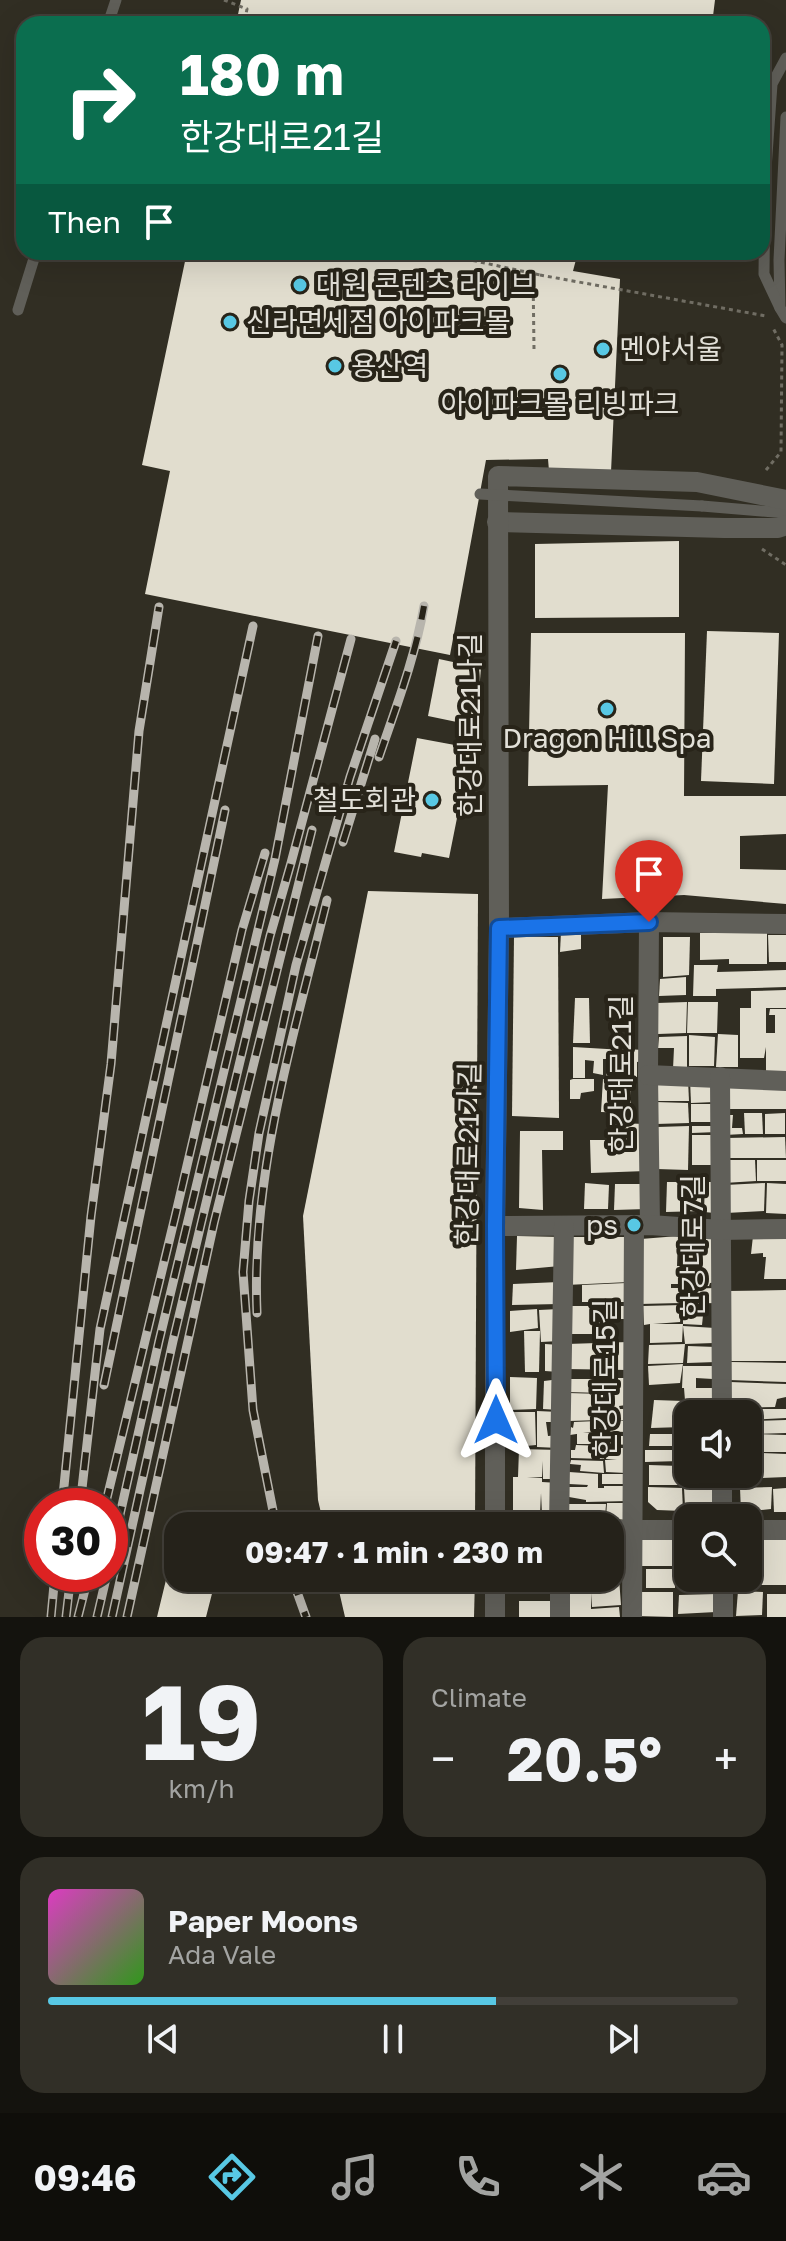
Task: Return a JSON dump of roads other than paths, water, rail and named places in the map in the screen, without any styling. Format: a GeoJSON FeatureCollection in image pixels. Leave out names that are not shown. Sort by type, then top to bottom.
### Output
{"type":"FeatureCollection","features":[{"type":"Feature","properties":{"kind":"street","name":"한강대로21나길"},"geometry":{"type":"LineString","coordinates":[[499,928],[498,476],[697,482],[786,500]]}},
{"type":"Feature","properties":{"kind":"street"},"geometry":{"type":"LineString","coordinates":[[497,522],[737,528],[778,528],[786,525]]}},
{"type":"Feature","properties":{"kind":"street"},"geometry":{"type":"LineString","coordinates":[[499,928],[649,922],[786,924]]}},
{"type":"Feature","properties":{"kind":"street","name":"한강대로21길"},"geometry":{"type":"LineString","coordinates":[[642,1225],[648,1075],[649,922]]}},
{"type":"Feature","properties":{"kind":"street","name":"한강대로21가길"},"geometry":{"type":"LineString","coordinates":[[495,1512],[499,928]]}},
{"type":"Feature","properties":{"kind":"street"},"geometry":{"type":"LineString","coordinates":[[648,1075],[786,1081]]}},
{"type":"Feature","properties":{"kind":"street","name":"한강대로7길"},"geometry":{"type":"LineString","coordinates":[[720,1077],[722,1400]]}},
{"type":"Feature","properties":{"kind":"street"},"geometry":{"type":"LineString","coordinates":[[495,1226],[642,1225],[721,1230],[786,1229]]}},
{"type":"Feature","properties":{"kind":"street","name":"한강대로15길"},"geometry":{"type":"LineString","coordinates":[[633,1530],[642,1225]]}},
{"type":"Feature","properties":{"kind":"street"},"geometry":{"type":"LineString","coordinates":[[559,1512],[564,1226]]}},
{"type":"Feature","properties":{"kind":"street"},"geometry":{"type":"LineString","coordinates":[[624,1530],[674,1530]]}},
{"type":"Feature","properties":{"kind":"street"},"geometry":{"type":"LineString","coordinates":[[632,1617],[633,1530]]}},
{"type":"Feature","properties":{"kind":"street"},"geometry":{"type":"LineString","coordinates":[[762,1530],[786,1530]]}},
{"type":"Feature","properties":{"kind":"street"},"geometry":{"type":"LineString","coordinates":[[495,1592],[495,1617]]}},
{"type":"Feature","properties":{"kind":"street"},"geometry":{"type":"LineString","coordinates":[[560,1592],[560,1617]]}},
{"type":"Feature","properties":{"kind":"street"},"geometry":{"type":"LineString","coordinates":[[723,1592],[723,1617]]}},
{"type":"Feature","properties":{"kind":"lane"},"geometry":{"type":"LineString","coordinates":[[770,112],[772,84],[786,58]]}},
{"type":"Feature","properties":{"kind":"lane"},"geometry":{"type":"LineString","coordinates":[[783,313],[779,260],[786,117]]}},
{"type":"Feature","properties":{"kind":"lane"},"geometry":{"type":"LineString","coordinates":[[18,310],[34,260]]}},
{"type":"Feature","properties":{"kind":"lane"},"geometry":{"type":"LineString","coordinates":[[764,260],[764,274],[783,313]]}},
{"type":"Feature","properties":{"kind":"lane"},"geometry":{"type":"LineString","coordinates":[[480,494],[786,513]]}},
{"type":"Feature","properties":{"kind":"railway"},"geometry":{"type":"LineString","coordinates":[[379,757],[410,663],[424,606]]}},
{"type":"Feature","properties":{"kind":"railway"},"geometry":{"type":"LineString","coordinates":[[64,1488],[91,1216],[111,1064],[139,731],[159,607]]}},
{"type":"Feature","properties":{"kind":"railway"},"geometry":{"type":"LineString","coordinates":[[82,1488],[100,1329],[253,626]]}},
{"type":"Feature","properties":{"kind":"railway"},"geometry":{"type":"LineString","coordinates":[[126,1488],[275,859],[318,636]]}},
{"type":"Feature","properties":{"kind":"railway"},"geometry":{"type":"LineString","coordinates":[[112,1617],[173,1341],[270,936],[351,639]]}},
{"type":"Feature","properties":{"kind":"railway"},"geometry":{"type":"LineString","coordinates":[[273,1512],[253,1410],[243,1272],[249,1201],[259,1133],[296,965],[350,777],[396,641]]}},
{"type":"Feature","properties":{"kind":"railway"},"geometry":{"type":"LineString","coordinates":[[343,842],[375,739]]}},
{"type":"Feature","properties":{"kind":"railway"},"geometry":{"type":"LineString","coordinates":[[104,1385],[225,810]]}},
{"type":"Feature","properties":{"kind":"railway"},"geometry":{"type":"LineString","coordinates":[[127,1617],[214,1223],[312,830]]}},
{"type":"Feature","properties":{"kind":"railway"},"geometry":{"type":"LineString","coordinates":[[109,1488],[242,930],[265,853]]}},
{"type":"Feature","properties":{"kind":"railway"},"geometry":{"type":"LineString","coordinates":[[257,1313],[257,1261],[268,1156],[277,1105],[327,900]]}},
{"type":"Feature","properties":{"kind":"railway"},"geometry":{"type":"LineString","coordinates":[[51,1617],[53,1592]]}},
{"type":"Feature","properties":{"kind":"railway"},"geometry":{"type":"LineString","coordinates":[[66,1617],[69,1592]]}},
{"type":"Feature","properties":{"kind":"railway"},"geometry":{"type":"LineString","coordinates":[[78,1617],[84,1592]]}},
{"type":"Feature","properties":{"kind":"railway"},"geometry":{"type":"LineString","coordinates":[[97,1617],[103,1592]]}},
{"type":"Feature","properties":{"kind":"railway"},"geometry":{"type":"LineString","coordinates":[[297,1592],[306,1617]]}},
{"type":"Feature","properties":{"kind":"place","name":"대원 콘텐츠 라이브"},"geometry":{"type":"Point","coordinates":[300,285]}},
{"type":"Feature","properties":{"kind":"place","name":"신라면세점 아이파크몰"},"geometry":{"type":"Point","coordinates":[230,322]}},
{"type":"Feature","properties":{"kind":"place","name":"멘야서울"},"geometry":{"type":"Point","coordinates":[603,349]}},
{"type":"Feature","properties":{"kind":"place","name":"용산역"},"geometry":{"type":"Point","coordinates":[335,366]}},
{"type":"Feature","properties":{"kind":"place","name":"아이파크몰 리빙파크"},"geometry":{"type":"Point","coordinates":[560,374]}},
{"type":"Feature","properties":{"kind":"place","name":"Dragon Hill Spa"},"geometry":{"type":"Point","coordinates":[607,709]}},
{"type":"Feature","properties":{"kind":"place","name":"철도회관"},"geometry":{"type":"Point","coordinates":[432,800]}},
{"type":"Feature","properties":{"kind":"place","name":"ps"},"geometry":{"type":"Point","coordinates":[634,1225]}}]}
